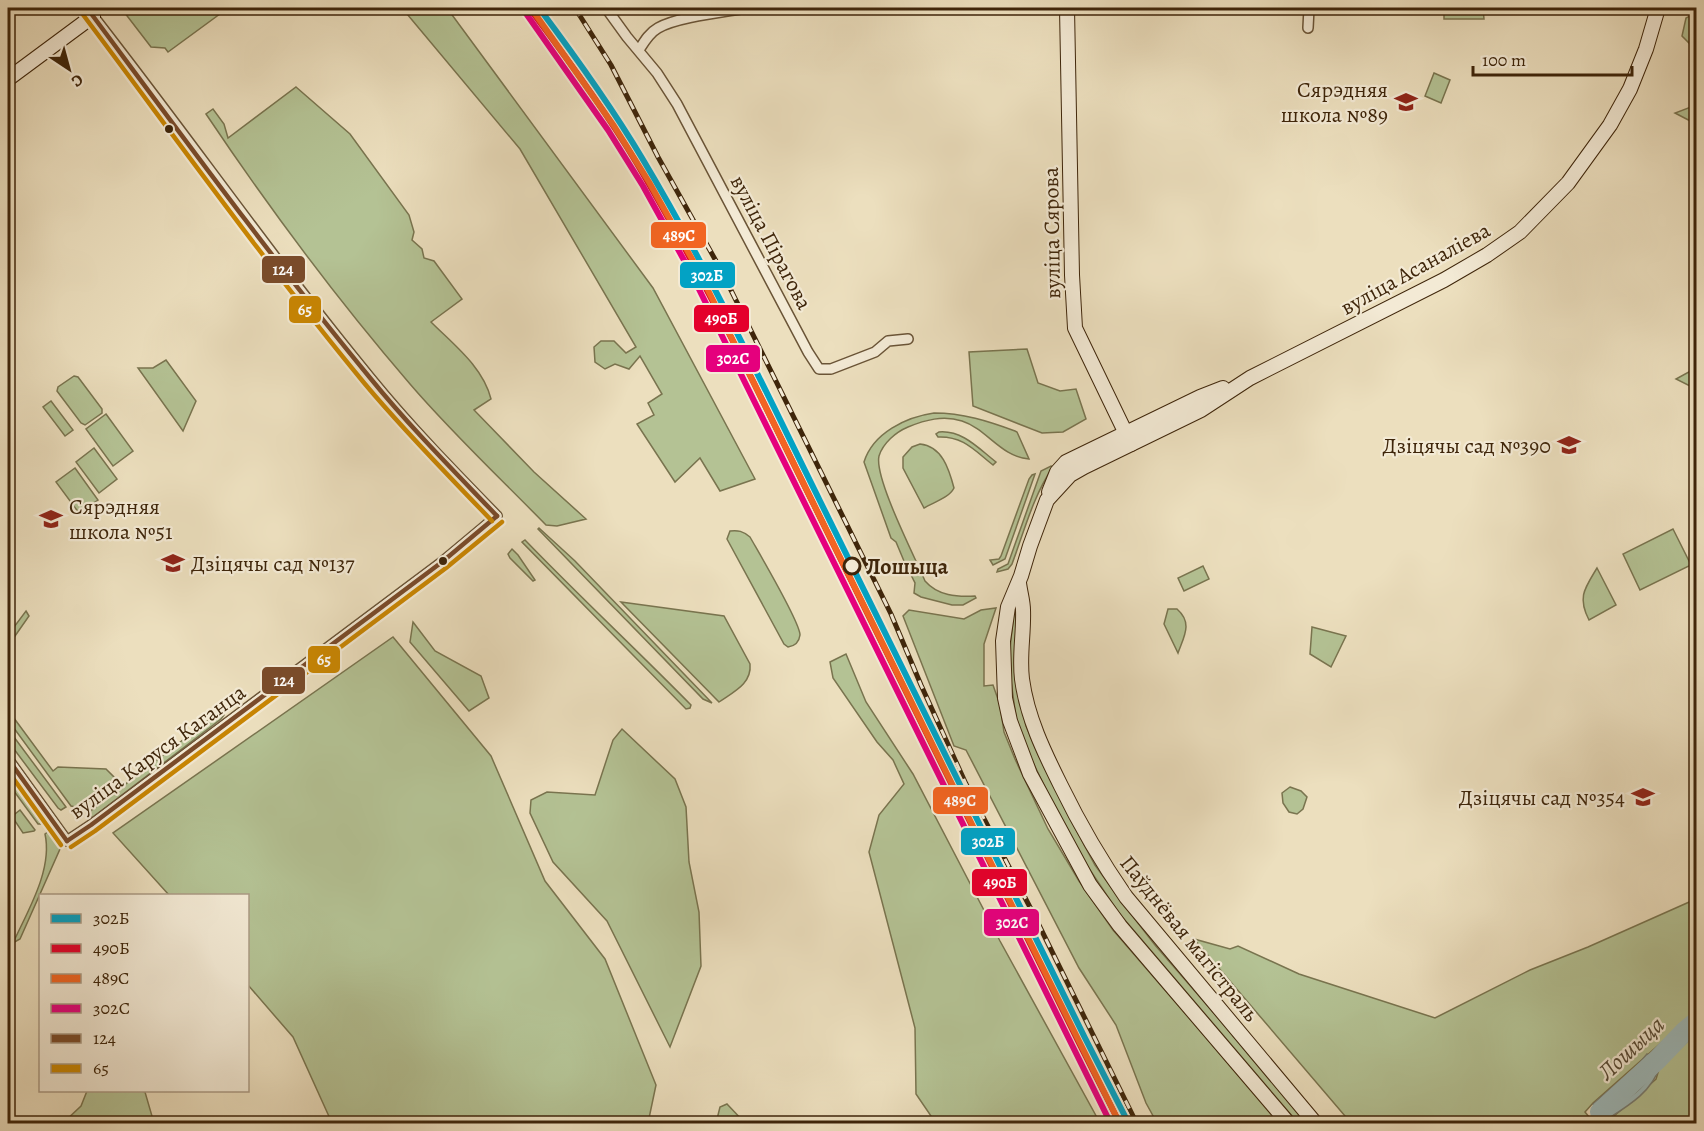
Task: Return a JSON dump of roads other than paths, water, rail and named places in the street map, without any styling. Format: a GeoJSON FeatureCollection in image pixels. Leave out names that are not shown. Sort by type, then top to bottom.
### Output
{"type":"FeatureCollection","features":[{"type":"Feature","properties":{"kind":"main road","name":"вуліца Сярова"},"geometry":{"type":"LineString","coordinates":[[1067,8],[1075,328],[1128,439]]}},
{"type":"Feature","properties":{"kind":"main road","name":"вуліца Асаналіева"},"geometry":{"type":"LineString","coordinates":[[1019,581],[1058,472],[1066,462],[1128,439],[1200,397],[1250,378],[1444,280],[1487,255],[1528,225],[1568,183],[1610,125],[1630,90],[1646,49],[1658,8]]}},
{"type":"Feature","properties":{"kind":"main road"},"geometry":{"type":"LineString","coordinates":[[8,79],[90,12]]}},
{"type":"Feature","properties":{"kind":"main road","name":"Паўднёвая магістраль"},"geometry":{"type":"LineString","coordinates":[[1019,581],[1008,607],[1003,641],[1005,698],[1010,722],[1030,774],[1090,885],[1120,926],[1289,1124]]}},
{"type":"Feature","properties":{"kind":"main road","name":"Паўднёвая магістраль"},"geometry":{"type":"LineString","coordinates":[[1019,581],[1023,611],[1020,651],[1022,679],[1029,712],[1037,737],[1076,817],[1104,866],[1126,897],[1316,1124]]}},
{"type":"Feature","properties":{"kind":"street"},"geometry":{"type":"LineString","coordinates":[[606,8],[639,50],[651,33],[659,27],[696,17],[747,8]]}},
{"type":"Feature","properties":{"kind":"street"},"geometry":{"type":"LineString","coordinates":[[1308,28],[1309,8]]}},
{"type":"Feature","properties":{"kind":"street","name":"вуліца Каруся Каганца"},"geometry":{"type":"LineString","coordinates":[[8,759],[67,841],[238,717],[442,562],[497,516],[372,381],[279,264],[90,12]]}},
{"type":"Feature","properties":{"kind":"street","name":"вуліца Пірагова"},"geometry":{"type":"LineString","coordinates":[[639,50],[677,104],[819,369],[831,369],[875,352],[888,341],[908,339]]}},
{"type":"Feature","properties":{"kind":"water"},"geometry":{"type":"Polygon","coordinates":[[[1647,1054],[1657,1060],[1660,1066],[1656,1075],[1638,1098],[1606,1120],[1593,1104],[1636,1067],[1647,1054]]]}},
{"type":"Feature","properties":{"kind":"waterway","name":"Лошыца"},"geometry":{"type":"LineString","coordinates":[[1600,1112],[1696,1022]]}},
{"type":"Feature","properties":{"kind":"railway"},"geometry":{"type":"LineString","coordinates":[[575,8],[611,65],[658,157],[721,270],[891,614],[966,784],[1033,913],[1137,1124]]}},
{"type":"Feature","properties":{"kind":"place","name":"Сярэдняя школа №89"},"geometry":{"type":"Point","coordinates":[1406,102]}},
{"type":"Feature","properties":{"kind":"place","name":"Дзіцячы сад №390"},"geometry":{"type":"Point","coordinates":[1569,445]}},
{"type":"Feature","properties":{"kind":"place","name":"Сярэдняя школа №51"},"geometry":{"type":"Point","coordinates":[51,519]}},
{"type":"Feature","properties":{"kind":"place","name":"Дзіцячы сад №137"},"geometry":{"type":"Point","coordinates":[173,563]}},
{"type":"Feature","properties":{"kind":"place","name":"Лошыца"},"geometry":{"type":"Point","coordinates":[852,566]}},
{"type":"Feature","properties":{"kind":"place","name":"Дзіцячы сад №354"},"geometry":{"type":"Point","coordinates":[1643,797]}}]}
